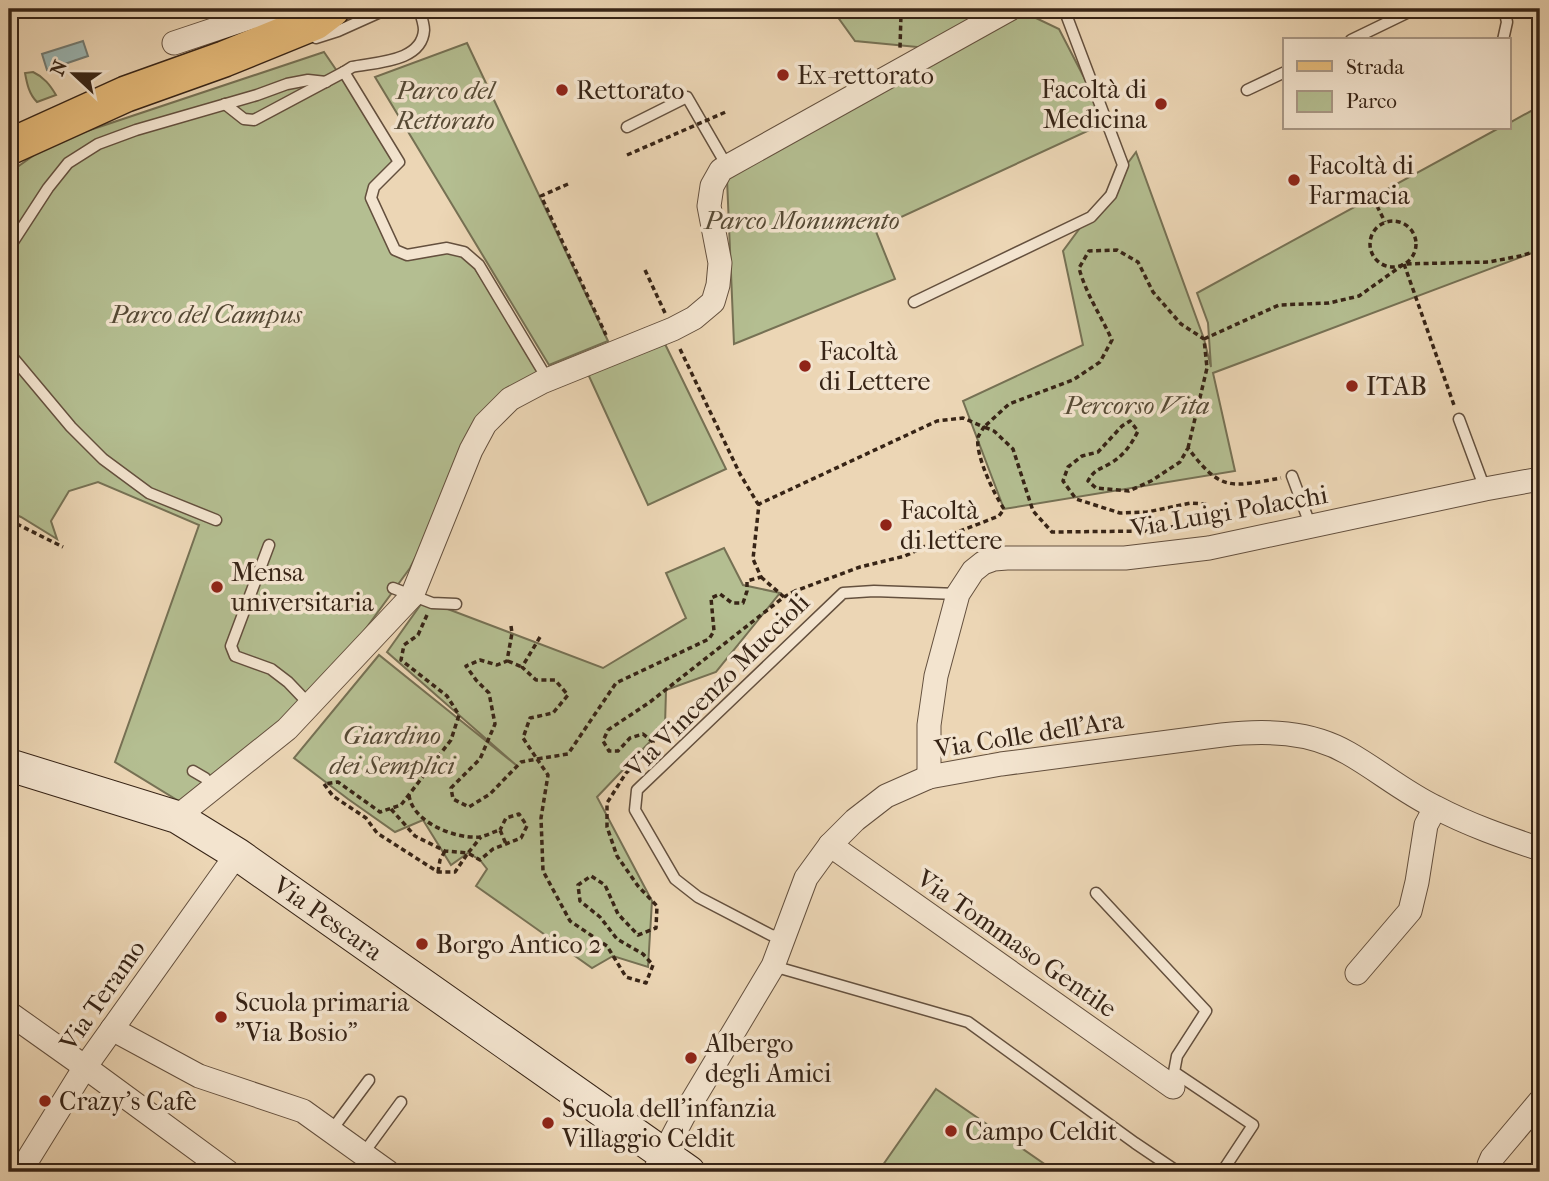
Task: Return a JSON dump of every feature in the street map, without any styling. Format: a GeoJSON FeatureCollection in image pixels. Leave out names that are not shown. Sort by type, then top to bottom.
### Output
{"type":"FeatureCollection","features":[{"type":"Feature","properties":{"kind":"main road"},"geometry":{"type":"LineString","coordinates":[[9,147],[126,94],[243,47],[316,22],[332,9]]}},
{"type":"Feature","properties":{"kind":"main road"},"geometry":{"type":"LineString","coordinates":[[9,130],[81,104],[126,94]]}},
{"type":"Feature","properties":{"kind":"street"},"geometry":{"type":"LineString","coordinates":[[174,43],[243,47],[276,9]]}},
{"type":"Feature","properties":{"kind":"street"},"geometry":{"type":"LineString","coordinates":[[177,817],[287,729],[412,596],[471,450],[485,424],[510,399],[548,380],[673,329],[695,318],[713,302],[720,263],[709,206],[712,186],[721,170],[1010,9]]}},
{"type":"Feature","properties":{"kind":"street","name":"Via Luigi Polacchi"},"geometry":{"type":"LineString","coordinates":[[929,777],[929,725],[936,676],[958,594],[973,571],[983,563],[994,559],[1125,558],[1209,548],[1540,479]]}},
{"type":"Feature","properties":{"kind":"street","name":"Via Colle dell'Ara"},"geometry":{"type":"LineString","coordinates":[[669,1166],[684,1115],[773,966],[806,878],[830,845],[855,820],[886,796],[929,777],[1001,764],[1244,732],[1303,736],[1326,742],[1347,752],[1435,807],[1480,829],[1540,849]]}},
{"type":"Feature","properties":{"kind":"street","name":"Via Pescara"},"geometry":{"type":"LineString","coordinates":[[9,765],[177,817],[237,854],[669,1166]]}},
{"type":"Feature","properties":{"kind":"street"},"geometry":{"type":"LineString","coordinates":[[1357,973],[1410,911],[1426,825],[1435,807]]}},
{"type":"Feature","properties":{"kind":"street","name":"Via Tommaso Gentile"},"geometry":{"type":"LineString","coordinates":[[830,845],[1173,1087]]}},
{"type":"Feature","properties":{"kind":"street","name":"Via Teramo"},"geometry":{"type":"LineString","coordinates":[[20,1172],[85,1067],[237,854]]}},
{"type":"Feature","properties":{"kind":"street"},"geometry":{"type":"LineString","coordinates":[[9,1013],[228,1172]]}},
{"type":"Feature","properties":{"kind":"street"},"geometry":{"type":"LineString","coordinates":[[112,1029],[199,1076],[303,1111],[388,1172]]}},
{"type":"Feature","properties":{"kind":"street"},"geometry":{"type":"LineString","coordinates":[[1489,1172],[1492,1158],[1540,1101]]}},
{"type":"Feature","properties":{"kind":"lane"},"geometry":{"type":"LineString","coordinates":[[303,43],[387,9]]}},
{"type":"Feature","properties":{"kind":"lane"},"geometry":{"type":"LineString","coordinates":[[225,104],[244,119],[254,120],[352,67],[405,57],[418,47],[424,30],[419,9]]}},
{"type":"Feature","properties":{"kind":"lane"},"geometry":{"type":"LineString","coordinates":[[914,302],[1091,217],[1111,195],[1123,165],[1064,9]]}},
{"type":"Feature","properties":{"kind":"lane"},"geometry":{"type":"LineString","coordinates":[[1355,38],[1415,9]]}},
{"type":"Feature","properties":{"kind":"lane"},"geometry":{"type":"LineString","coordinates":[[1503,38],[1507,22],[1504,9]]}},
{"type":"Feature","properties":{"kind":"lane"},"geometry":{"type":"LineString","coordinates":[[344,72],[399,162],[374,187],[371,198],[395,250],[407,255],[447,248],[464,253],[480,265],[548,380]]}},
{"type":"Feature","properties":{"kind":"lane"},"geometry":{"type":"LineString","coordinates":[[1247,90],[1283,73]]}},
{"type":"Feature","properties":{"kind":"lane"},"geometry":{"type":"LineString","coordinates":[[9,248],[48,188],[68,163],[98,145],[136,130],[287,84],[308,80],[326,82]]}},
{"type":"Feature","properties":{"kind":"lane"},"geometry":{"type":"LineString","coordinates":[[627,127],[687,97],[727,166]]}},
{"type":"Feature","properties":{"kind":"lane"},"geometry":{"type":"LineString","coordinates":[[9,353],[71,427],[103,458],[149,493],[216,520]]}},
{"type":"Feature","properties":{"kind":"lane"},"geometry":{"type":"LineString","coordinates":[[1460,419],[1485,489]]}},
{"type":"Feature","properties":{"kind":"lane"},"geometry":{"type":"LineString","coordinates":[[1292,476],[1311,527]]}},
{"type":"Feature","properties":{"kind":"lane"},"geometry":{"type":"LineString","coordinates":[[269,545],[231,646],[235,656],[271,668],[310,705]]}},
{"type":"Feature","properties":{"kind":"lane","name":"Via Vincenzo Muccioli"},"geometry":{"type":"LineString","coordinates":[[783,937],[771,935],[698,897],[675,879],[635,810],[637,790],[843,593],[874,591],[958,594]]}},
{"type":"Feature","properties":{"kind":"lane"},"geometry":{"type":"LineString","coordinates":[[412,596],[456,604]]}},
{"type":"Feature","properties":{"kind":"lane"},"geometry":{"type":"LineString","coordinates":[[193,771],[205,778],[213,788]]}},
{"type":"Feature","properties":{"kind":"lane"},"geometry":{"type":"LineString","coordinates":[[1096,893],[1206,1011],[1177,1056],[1174,1072],[1253,1125],[1222,1172]]}},
{"type":"Feature","properties":{"kind":"lane"},"geometry":{"type":"LineString","coordinates":[[773,966],[968,1022],[1178,1172]]}},
{"type":"Feature","properties":{"kind":"lane"},"geometry":{"type":"LineString","coordinates":[[331,1131],[369,1080]]}},
{"type":"Feature","properties":{"kind":"lane"},"geometry":{"type":"LineString","coordinates":[[363,1154],[401,1102]]}},
{"type":"Feature","properties":{"kind":"path"},"geometry":{"type":"LineString","coordinates":[[898,71],[899,9]]}},
{"type":"Feature","properties":{"kind":"path"},"geometry":{"type":"LineString","coordinates":[[627,155],[728,111]]}},
{"type":"Feature","properties":{"kind":"path"},"geometry":{"type":"LineString","coordinates":[[568,184],[541,196],[614,353]]}},
{"type":"Feature","properties":{"kind":"path"},"geometry":{"type":"LineString","coordinates":[[1377,206],[1385,222]]}},
{"type":"Feature","properties":{"kind":"path"},"geometry":{"type":"LineString","coordinates":[[1204,339],[1279,304],[1329,303],[1359,296],[1404,264],[1413,257],[1415,236],[1412,230],[1404,223],[1391,220],[1375,229],[1370,242],[1377,261],[1390,267],[1404,264],[1489,262],[1540,250]]}},
{"type":"Feature","properties":{"kind":"path"},"geometry":{"type":"LineString","coordinates":[[761,577],[747,581],[743,603],[732,603],[720,594],[711,598],[714,631],[709,639],[616,683],[568,754],[537,759],[520,762],[490,794],[469,807],[453,799],[451,788],[480,759],[495,724],[489,693],[466,666],[480,660],[497,665],[507,661],[522,667],[536,680],[555,680],[568,695],[553,713],[530,718],[523,738],[537,759],[548,775],[541,818],[543,871],[570,921],[607,946],[626,976],[646,983],[653,965],[643,954],[617,939],[600,917],[580,901],[578,885],[591,876],[605,885],[618,914],[638,935],[656,928],[657,906],[638,886],[617,856],[607,827],[607,803],[626,773],[647,756],[653,742],[643,734],[629,738],[618,751],[609,751],[603,741],[608,730],[658,696],[784,597],[860,567],[905,556],[999,516],[1003,509],[980,460],[978,437],[984,427],[1009,404],[1073,380],[1100,362],[1112,340],[1084,287],[1079,268],[1089,251],[1117,250],[1138,262],[1153,292],[1181,324],[1204,339]]}},
{"type":"Feature","properties":{"kind":"path"},"geometry":{"type":"LineString","coordinates":[[1404,264],[1460,419]]}},
{"type":"Feature","properties":{"kind":"path"},"geometry":{"type":"LineString","coordinates":[[645,270],[740,474],[759,505],[753,559],[761,577],[784,597]]}},
{"type":"Feature","properties":{"kind":"path"},"geometry":{"type":"LineString","coordinates":[[759,505],[937,421],[963,418],[994,430],[1013,449],[1033,511],[1052,532],[1147,531],[1195,523],[1208,513],[1205,504],[1191,503],[1147,512],[1119,513],[1076,499],[1063,481],[1068,467],[1082,456],[1098,452],[1130,421],[1138,431],[1130,446],[1111,462],[1093,472],[1088,481],[1096,488],[1129,491],[1151,481],[1180,462],[1188,448],[1207,368],[1204,339]]}},
{"type":"Feature","properties":{"kind":"path"},"geometry":{"type":"LineString","coordinates":[[1188,448],[1211,475],[1224,482],[1239,485],[1292,476]]}},
{"type":"Feature","properties":{"kind":"path"},"geometry":{"type":"LineString","coordinates":[[9,520],[63,547]]}},
{"type":"Feature","properties":{"kind":"path"},"geometry":{"type":"LineString","coordinates":[[793,640],[785,629],[799,605],[795,591]]}},
{"type":"Feature","properties":{"kind":"path"},"geometry":{"type":"LineString","coordinates":[[412,596],[418,635],[404,645],[401,660],[447,696],[459,715],[451,740],[401,805],[390,809],[380,812],[338,782],[324,784],[333,796],[366,818],[377,833],[438,872],[455,872],[481,837]]}},
{"type":"Feature","properties":{"kind":"path"},"geometry":{"type":"LineString","coordinates":[[507,661],[511,626]]}},
{"type":"Feature","properties":{"kind":"path"},"geometry":{"type":"LineString","coordinates":[[522,667],[540,637]]}},
{"type":"Feature","properties":{"kind":"path"},"geometry":{"type":"LineString","coordinates":[[390,809],[415,836],[445,851],[468,853],[480,860],[493,849],[521,838],[527,826],[519,814],[506,818],[500,830],[481,837],[453,834],[423,820],[410,803],[409,795]]}},
{"type":"Feature","properties":{"kind":"path"},"geometry":{"type":"LineString","coordinates":[[500,830],[506,844]]}},
{"type":"Feature","properties":{"kind":"path"},"geometry":{"type":"LineString","coordinates":[[438,872],[445,851]]}},
{"type":"Feature","properties":{"kind":"green space"},"geometry":{"type":"Polygon","coordinates":[[[832,9],[983,9],[938,49],[855,41],[832,9]]]}},
{"type":"Feature","properties":{"kind":"green space","name":"Parco Monumento"},"geometry":{"type":"Polygon","coordinates":[[[1017,9],[1059,29],[1107,122],[875,229],[895,279],[734,344],[727,179],[1017,9]]]}},
{"type":"Feature","properties":{"kind":"green space","name":"Parco del Rettorato"},"geometry":{"type":"Polygon","coordinates":[[[467,43],[608,341],[549,365],[375,77],[467,43]]]}},
{"type":"Feature","properties":{"kind":"green space","name":"Parco del Campus"},"geometry":{"type":"Polygon","coordinates":[[[324,52],[399,162],[371,198],[395,250],[464,252],[548,380],[471,450],[410,568],[310,705],[182,803],[115,762],[199,525],[98,482],[69,491],[51,521],[57,539],[9,512],[9,173],[51,143],[324,52]]]}},
{"type":"Feature","properties":{"kind":"green space"},"geometry":{"type":"Polygon","coordinates":[[[33,72],[46,82],[56,95],[37,102],[30,92],[25,73],[33,72]]]}},
{"type":"Feature","properties":{"kind":"green space","name":"Percorso Vita"},"geometry":{"type":"Polygon","coordinates":[[[1540,106],[1540,250],[1213,373],[1235,471],[1004,509],[963,401],[1083,345],[1063,251],[1136,152],[1204,339],[1211,367],[1208,323],[1197,293],[1495,130],[1510,130],[1510,122],[1540,106]]]}},
{"type":"Feature","properties":{"kind":"green space"},"geometry":{"type":"Polygon","coordinates":[[[665,344],[726,469],[648,505],[588,374],[665,344]]]}},
{"type":"Feature","properties":{"kind":"green space","name":"Giardino dei Semplici"},"geometry":{"type":"Polygon","coordinates":[[[724,548],[743,585],[780,593],[716,672],[666,690],[665,726],[597,797],[652,901],[648,967],[613,956],[592,968],[476,886],[487,869],[480,860],[468,853],[451,865],[423,820],[395,832],[294,758],[379,655],[516,765],[387,652],[424,600],[603,668],[686,618],[666,573],[724,548]]]}},
{"type":"Feature","properties":{"kind":"green space","name":"Campo Celdit"},"geometry":{"type":"Polygon","coordinates":[[[936,1089],[1056,1172],[878,1172],[936,1089]]]}},
{"type":"Feature","properties":{"kind":"water"},"geometry":{"type":"Polygon","coordinates":[[[83,41],[88,56],[47,70],[42,54],[83,41]]]}},
{"type":"Feature","properties":{"kind":"place","name":"Ex-rettorato"},"geometry":{"type":"Point","coordinates":[783,75]}},
{"type":"Feature","properties":{"kind":"place","name":"Rettorato"},"geometry":{"type":"Point","coordinates":[562,90]}},
{"type":"Feature","properties":{"kind":"place","name":"Facoltà di Medicina"},"geometry":{"type":"Point","coordinates":[1161,104]}},
{"type":"Feature","properties":{"kind":"place","name":"Facoltà di Farmacia"},"geometry":{"type":"Point","coordinates":[1294,180]}},
{"type":"Feature","properties":{"kind":"place","name":"Facoltà di Lettere"},"geometry":{"type":"Point","coordinates":[805,366]}},
{"type":"Feature","properties":{"kind":"place","name":"ITAB"},"geometry":{"type":"Point","coordinates":[1352,386]}},
{"type":"Feature","properties":{"kind":"place","name":"Facoltà di lettere"},"geometry":{"type":"Point","coordinates":[886,525]}},
{"type":"Feature","properties":{"kind":"place","name":"Mensa universitaria"},"geometry":{"type":"Point","coordinates":[217,587]}},
{"type":"Feature","properties":{"kind":"place","name":"Borgo Antico 2"},"geometry":{"type":"Point","coordinates":[422,944]}},
{"type":"Feature","properties":{"kind":"place","name":"Scuola primaria \"Via Bosio\""},"geometry":{"type":"Point","coordinates":[221,1017]}},
{"type":"Feature","properties":{"kind":"place","name":"Albergo degli Amici"},"geometry":{"type":"Point","coordinates":[691,1058]}},
{"type":"Feature","properties":{"kind":"place","name":"Crazy's Cafè"},"geometry":{"type":"Point","coordinates":[45,1101]}},
{"type":"Feature","properties":{"kind":"place","name":"Scuola dell'infanzia Villaggio Celdit"},"geometry":{"type":"Point","coordinates":[548,1123]}},
{"type":"Feature","properties":{"kind":"place","name":"Campo Celdit"},"geometry":{"type":"Point","coordinates":[951,1131]}}]}
